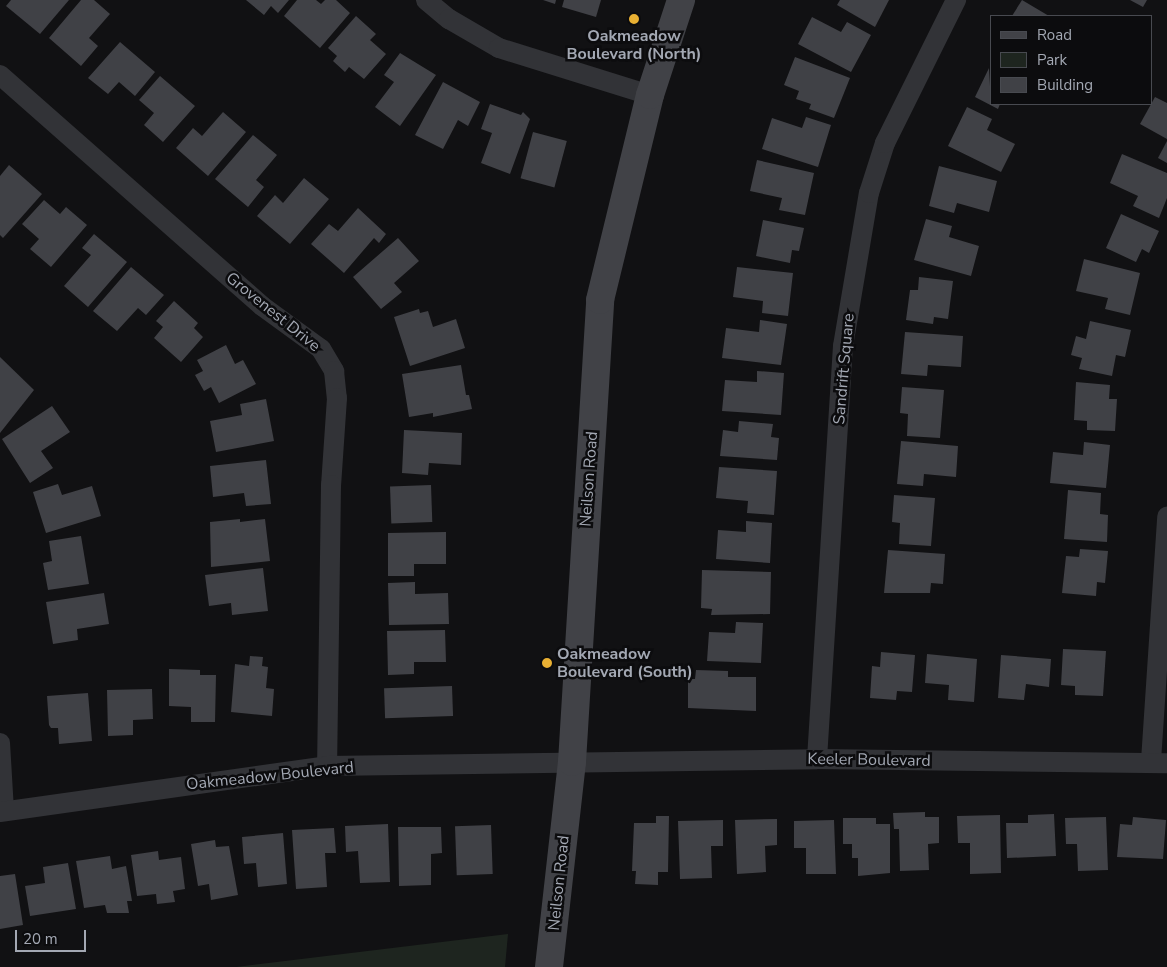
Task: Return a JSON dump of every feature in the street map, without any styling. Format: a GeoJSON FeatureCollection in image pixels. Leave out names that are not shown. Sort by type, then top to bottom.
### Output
{"type":"FeatureCollection","features":[{"type":"Feature","properties":{"kind":"main road","name":"Neilson Road"},"geometry":{"type":"LineString","coordinates":[[549,967],[572,762],[600,300],[650,95],[681,0]]}},
{"type":"Feature","properties":{"kind":"street"},"geometry":{"type":"LineString","coordinates":[[426,0],[449,19],[499,48],[650,95]]}},
{"type":"Feature","properties":{"kind":"street","name":"Sandrift Square"},"geometry":{"type":"LineString","coordinates":[[817,759],[843,346],[869,193],[885,143],[956,0]]}},
{"type":"Feature","properties":{"kind":"street","name":"Grovenest Drive"},"geometry":{"type":"LineString","coordinates":[[0,75],[262,306],[321,349],[334,371],[337,398],[331,485],[327,766]]}},
{"type":"Feature","properties":{"kind":"street"},"geometry":{"type":"LineString","coordinates":[[1159,762],[1167,517]]}},
{"type":"Feature","properties":{"kind":"street"},"geometry":{"type":"LineString","coordinates":[[0,743],[2,812]]}},
{"type":"Feature","properties":{"kind":"street","name":"Keeler Boulevard"},"geometry":{"type":"LineString","coordinates":[[572,762],[817,759],[1159,762]]}},
{"type":"Feature","properties":{"kind":"street","name":"Oakmeadow Boulevard"},"geometry":{"type":"LineString","coordinates":[[2,812],[327,766],[572,762]]}},
{"type":"Feature","properties":{"kind":"green space"},"geometry":{"type":"Polygon","coordinates":[[[508,934],[505,967],[236,967],[508,934]]]}},
{"type":"Feature","properties":{"kind":"building"},"geometry":{"type":"Polygon","coordinates":[[[11,0],[69,0],[40,34],[6,6],[11,0]]]}},
{"type":"Feature","properties":{"kind":"building"},"geometry":{"type":"Polygon","coordinates":[[[81,0],[94,0],[110,14],[89,38],[98,46],[81,66],[49,38],[81,0]]]}},
{"type":"Feature","properties":{"kind":"building"},"geometry":{"type":"Polygon","coordinates":[[[246,0],[289,0],[278,13],[271,6],[264,15],[246,0]]]}},
{"type":"Feature","properties":{"kind":"building"},"geometry":{"type":"Polygon","coordinates":[[[297,0],[316,0],[321,4],[325,0],[336,0],[350,13],[320,48],[284,16],[297,0]]]}},
{"type":"Feature","properties":{"kind":"building"},"geometry":{"type":"Polygon","coordinates":[[[543,0],[556,0],[555,4],[543,0]]]}},
{"type":"Feature","properties":{"kind":"building"},"geometry":{"type":"Polygon","coordinates":[[[564,0],[601,0],[596,17],[562,7],[564,0]]]}},
{"type":"Feature","properties":{"kind":"building"},"geometry":{"type":"Polygon","coordinates":[[[840,0],[889,0],[875,27],[837,5],[840,0]]]}},
{"type":"Feature","properties":{"kind":"building"},"geometry":{"type":"Polygon","coordinates":[[[1022,0],[1047,15],[1013,15],[1022,0]]]}},
{"type":"Feature","properties":{"kind":"building"},"geometry":{"type":"Polygon","coordinates":[[[1130,0],[1147,0],[1143,7],[1130,0]]]}},
{"type":"Feature","properties":{"kind":"building"},"geometry":{"type":"Polygon","coordinates":[[[356,16],[376,34],[370,40],[386,54],[364,79],[349,67],[345,72],[333,61],[337,56],[328,48],[356,16]]]}},
{"type":"Feature","properties":{"kind":"building"},"geometry":{"type":"Polygon","coordinates":[[[812,17],[841,32],[847,22],[871,35],[851,72],[798,44],[812,17]]]}},
{"type":"Feature","properties":{"kind":"building"},"geometry":{"type":"Polygon","coordinates":[[[120,42],[155,72],[135,96],[119,82],[108,94],[88,78],[120,42]]]}},
{"type":"Feature","properties":{"kind":"building"},"geometry":{"type":"Polygon","coordinates":[[[400,53],[436,75],[400,126],[375,107],[394,82],[384,75],[400,53]]]}},
{"type":"Feature","properties":{"kind":"building"},"geometry":{"type":"Polygon","coordinates":[[[795,57],[850,78],[834,118],[809,109],[811,104],[796,99],[799,91],[784,85],[795,57]]]}},
{"type":"Feature","properties":{"kind":"building"},"geometry":{"type":"Polygon","coordinates":[[[989,68],[990,105],[975,97],[989,68]]]}},
{"type":"Feature","properties":{"kind":"building"},"geometry":{"type":"Polygon","coordinates":[[[160,76],[195,106],[163,142],[144,125],[154,113],[139,100],[160,76]]]}},
{"type":"Feature","properties":{"kind":"building"},"geometry":{"type":"Polygon","coordinates":[[[443,82],[480,102],[468,126],[458,120],[443,149],[415,135],[443,82]]]}},
{"type":"Feature","properties":{"kind":"building"},"geometry":{"type":"Polygon","coordinates":[[[1155,97],[1167,103],[1167,139],[1140,124],[1155,97]]]}},
{"type":"Feature","properties":{"kind":"building"},"geometry":{"type":"Polygon","coordinates":[[[490,104],[521,115],[523,112],[530,119],[510,174],[481,163],[492,133],[481,129],[490,104]]]}},
{"type":"Feature","properties":{"kind":"building"},"geometry":{"type":"Polygon","coordinates":[[[990,105],[1000,105],[998,109],[990,105]]]}},
{"type":"Feature","properties":{"kind":"building"},"geometry":{"type":"Polygon","coordinates":[[[967,107],[992,119],[987,130],[1015,144],[1001,172],[948,146],[967,107]]]}},
{"type":"Feature","properties":{"kind":"building"},"geometry":{"type":"Polygon","coordinates":[[[223,112],[246,132],[208,176],[176,148],[193,128],[202,136],[223,112]]]}},
{"type":"Feature","properties":{"kind":"building"},"geometry":{"type":"Polygon","coordinates":[[[806,117],[831,125],[818,167],[762,149],[772,118],[802,128],[806,117]]]}},
{"type":"Feature","properties":{"kind":"building"},"geometry":{"type":"Polygon","coordinates":[[[533,132],[567,141],[554,187],[521,178],[533,132]]]}},
{"type":"Feature","properties":{"kind":"building"},"geometry":{"type":"Polygon","coordinates":[[[253,135],[277,155],[256,180],[264,187],[248,207],[215,179],[253,135]]]}},
{"type":"Feature","properties":{"kind":"building"},"geometry":{"type":"Polygon","coordinates":[[[1167,141],[1167,163],[1158,158],[1167,141]]]}},
{"type":"Feature","properties":{"kind":"building"},"geometry":{"type":"Polygon","coordinates":[[[1122,154],[1167,173],[1167,198],[1159,218],[1133,206],[1138,196],[1110,183],[1122,154]]]}},
{"type":"Feature","properties":{"kind":"building"},"geometry":{"type":"Polygon","coordinates":[[[757,160],[814,173],[805,215],[779,210],[782,198],[750,191],[757,160]]]}},
{"type":"Feature","properties":{"kind":"building"},"geometry":{"type":"Polygon","coordinates":[[[9,165],[42,194],[3,238],[0,235],[0,176],[9,165]]]}},
{"type":"Feature","properties":{"kind":"building"},"geometry":{"type":"Polygon","coordinates":[[[939,166],[997,181],[989,212],[957,203],[954,213],[929,206],[939,166]]]}},
{"type":"Feature","properties":{"kind":"building"},"geometry":{"type":"Polygon","coordinates":[[[304,178],[329,199],[290,244],[257,216],[275,195],[283,203],[304,178]]]}},
{"type":"Feature","properties":{"kind":"building"},"geometry":{"type":"Polygon","coordinates":[[[44,200],[60,214],[66,207],[87,225],[51,267],[30,249],[39,239],[22,224],[44,200]]]}},
{"type":"Feature","properties":{"kind":"building"},"geometry":{"type":"Polygon","coordinates":[[[358,208],[386,234],[379,243],[374,238],[344,273],[311,244],[329,224],[338,231],[358,208]]]}},
{"type":"Feature","properties":{"kind":"building"},"geometry":{"type":"Polygon","coordinates":[[[1121,214],[1159,231],[1149,253],[1142,249],[1136,262],[1106,248],[1121,214]]]}},
{"type":"Feature","properties":{"kind":"building"},"geometry":{"type":"Polygon","coordinates":[[[926,219],[952,226],[949,237],[979,246],[971,276],[914,260],[926,219]]]}},
{"type":"Feature","properties":{"kind":"building"},"geometry":{"type":"Polygon","coordinates":[[[763,220],[804,228],[799,251],[792,250],[790,263],[756,256],[763,220]]]}},
{"type":"Feature","properties":{"kind":"building"},"geometry":{"type":"Polygon","coordinates":[[[94,234],[127,262],[88,307],[64,286],[91,255],[82,248],[94,234]]]}},
{"type":"Feature","properties":{"kind":"building"},"geometry":{"type":"Polygon","coordinates":[[[398,238],[419,261],[394,283],[402,292],[381,309],[353,277],[398,238]]]}},
{"type":"Feature","properties":{"kind":"building"},"geometry":{"type":"Polygon","coordinates":[[[1084,259],[1140,273],[1130,315],[1105,309],[1108,298],[1076,291],[1084,259]]]}},
{"type":"Feature","properties":{"kind":"building"},"geometry":{"type":"Polygon","coordinates":[[[131,267],[164,295],[146,315],[138,308],[117,331],[93,311],[131,267]]]}},
{"type":"Feature","properties":{"kind":"building"},"geometry":{"type":"Polygon","coordinates":[[[737,267],[793,273],[788,316],[762,313],[763,301],[733,297],[737,267]]]}},
{"type":"Feature","properties":{"kind":"building"},"geometry":{"type":"Polygon","coordinates":[[[919,277],[953,281],[948,319],[934,317],[933,324],[906,320],[910,290],[918,290],[919,277]]]}},
{"type":"Feature","properties":{"kind":"building"},"geometry":{"type":"Polygon","coordinates":[[[174,301],[198,323],[194,328],[203,337],[181,362],[154,338],[163,327],[156,321],[174,301]]]}},
{"type":"Feature","properties":{"kind":"building"},"geometry":{"type":"Polygon","coordinates":[[[419,309],[420,313],[428,311],[433,327],[456,319],[465,348],[410,366],[394,317],[419,309]]]}},
{"type":"Feature","properties":{"kind":"building"},"geometry":{"type":"Polygon","coordinates":[[[760,320],[787,324],[781,365],[722,358],[726,328],[759,332],[760,320]]]}},
{"type":"Feature","properties":{"kind":"building"},"geometry":{"type":"Polygon","coordinates":[[[1090,321],[1131,330],[1125,357],[1116,355],[1112,376],[1079,369],[1082,358],[1071,355],[1076,336],[1086,339],[1090,321]]]}},
{"type":"Feature","properties":{"kind":"building"},"geometry":{"type":"Polygon","coordinates":[[[905,332],[963,336],[961,367],[928,365],[927,376],[901,374],[905,332]]]}},
{"type":"Feature","properties":{"kind":"building"},"geometry":{"type":"Polygon","coordinates":[[[226,345],[235,364],[243,360],[256,384],[219,403],[211,387],[204,391],[195,375],[203,371],[197,360],[226,345]]]}},
{"type":"Feature","properties":{"kind":"building"},"geometry":{"type":"Polygon","coordinates":[[[0,357],[34,390],[0,433],[0,357]]]}},
{"type":"Feature","properties":{"kind":"building"},"geometry":{"type":"Polygon","coordinates":[[[461,365],[466,395],[469,395],[472,409],[433,417],[433,413],[409,417],[402,374],[461,365]]]}},
{"type":"Feature","properties":{"kind":"building"},"geometry":{"type":"Polygon","coordinates":[[[757,371],[784,373],[781,415],[722,411],[725,380],[757,382],[757,371]]]}},
{"type":"Feature","properties":{"kind":"building"},"geometry":{"type":"Polygon","coordinates":[[[1076,382],[1110,385],[1109,399],[1117,399],[1115,431],[1087,430],[1087,421],[1074,420],[1076,382]]]}},
{"type":"Feature","properties":{"kind":"building"},"geometry":{"type":"Polygon","coordinates":[[[902,387],[944,390],[940,438],[907,436],[908,414],[900,413],[902,387]]]}},
{"type":"Feature","properties":{"kind":"building"},"geometry":{"type":"Polygon","coordinates":[[[266,399],[274,441],[216,452],[210,421],[242,415],[240,404],[266,399]]]}},
{"type":"Feature","properties":{"kind":"building"},"geometry":{"type":"Polygon","coordinates":[[[52,406],[70,432],[41,451],[53,468],[30,483],[2,439],[52,406]]]}},
{"type":"Feature","properties":{"kind":"building"},"geometry":{"type":"Polygon","coordinates":[[[739,421],[773,424],[771,437],[779,438],[777,460],[720,456],[723,430],[738,432],[739,421]]]}},
{"type":"Feature","properties":{"kind":"building"},"geometry":{"type":"Polygon","coordinates":[[[404,430],[462,433],[461,465],[429,463],[428,475],[402,473],[404,430]]]}},
{"type":"Feature","properties":{"kind":"building"},"geometry":{"type":"Polygon","coordinates":[[[901,441],[958,446],[956,477],[924,474],[923,486],[897,484],[901,441]]]}},
{"type":"Feature","properties":{"kind":"building"},"geometry":{"type":"Polygon","coordinates":[[[1084,442],[1110,445],[1106,488],[1050,483],[1053,452],[1083,455],[1084,442]]]}},
{"type":"Feature","properties":{"kind":"building"},"geometry":{"type":"Polygon","coordinates":[[[266,460],[271,504],[246,506],[244,493],[213,497],[210,466],[266,460]]]}},
{"type":"Feature","properties":{"kind":"building"},"geometry":{"type":"Polygon","coordinates":[[[719,467],[777,471],[774,515],[747,513],[748,501],[716,498],[719,467]]]}},
{"type":"Feature","properties":{"kind":"building"},"geometry":{"type":"Polygon","coordinates":[[[58,484],[62,495],[92,486],[101,516],[46,533],[33,492],[58,484]]]}},
{"type":"Feature","properties":{"kind":"building"},"geometry":{"type":"Polygon","coordinates":[[[431,485],[432,522],[391,523],[390,486],[431,485]]]}},
{"type":"Feature","properties":{"kind":"building"},"geometry":{"type":"Polygon","coordinates":[[[1068,490],[1101,493],[1100,514],[1108,515],[1107,542],[1064,539],[1068,490]]]}},
{"type":"Feature","properties":{"kind":"building"},"geometry":{"type":"Polygon","coordinates":[[[894,495],[935,498],[931,546],[899,544],[900,523],[892,522],[894,495]]]}},
{"type":"Feature","properties":{"kind":"building"},"geometry":{"type":"Polygon","coordinates":[[[240,519],[240,522],[265,519],[270,561],[211,567],[210,522],[240,519]]]}},
{"type":"Feature","properties":{"kind":"building"},"geometry":{"type":"Polygon","coordinates":[[[746,521],[772,523],[770,563],[716,559],[718,530],[746,532],[746,521]]]}},
{"type":"Feature","properties":{"kind":"building"},"geometry":{"type":"Polygon","coordinates":[[[446,532],[446,564],[414,564],[414,576],[388,576],[388,533],[446,532]]]}},
{"type":"Feature","properties":{"kind":"building"},"geometry":{"type":"Polygon","coordinates":[[[81,536],[89,584],[48,590],[43,563],[52,561],[49,541],[81,536]]]}},
{"type":"Feature","properties":{"kind":"building"},"geometry":{"type":"Polygon","coordinates":[[[1080,549],[1108,551],[1105,583],[1097,582],[1096,596],[1062,593],[1066,556],[1079,557],[1080,549]]]}},
{"type":"Feature","properties":{"kind":"building"},"geometry":{"type":"Polygon","coordinates":[[[888,550],[945,554],[943,584],[931,583],[930,593],[884,593],[888,550]]]}},
{"type":"Feature","properties":{"kind":"building"},"geometry":{"type":"Polygon","coordinates":[[[263,568],[268,611],[232,615],[231,603],[209,606],[205,575],[263,568]]]}},
{"type":"Feature","properties":{"kind":"building"},"geometry":{"type":"Polygon","coordinates":[[[702,570],[771,572],[770,614],[711,615],[712,609],[701,608],[702,570]]]}},
{"type":"Feature","properties":{"kind":"building"},"geometry":{"type":"Polygon","coordinates":[[[415,582],[415,594],[448,593],[449,624],[389,625],[388,583],[415,582]]]}},
{"type":"Feature","properties":{"kind":"building"},"geometry":{"type":"Polygon","coordinates":[[[104,593],[109,624],[77,629],[78,640],[53,644],[46,602],[104,593]]]}},
{"type":"Feature","properties":{"kind":"building"},"geometry":{"type":"Polygon","coordinates":[[[736,622],[763,623],[761,663],[707,661],[709,632],[735,633],[736,622]]]}},
{"type":"Feature","properties":{"kind":"building"},"geometry":{"type":"Polygon","coordinates":[[[445,630],[446,662],[414,662],[414,674],[388,675],[387,631],[445,630]]]}},
{"type":"Feature","properties":{"kind":"building"},"geometry":{"type":"Polygon","coordinates":[[[1063,649],[1106,651],[1103,696],[1075,695],[1075,686],[1061,685],[1063,649]]]}},
{"type":"Feature","properties":{"kind":"building"},"geometry":{"type":"Polygon","coordinates":[[[881,652],[915,655],[912,692],[897,691],[896,700],[870,698],[872,666],[880,667],[881,652]]]}},
{"type":"Feature","properties":{"kind":"building"},"geometry":{"type":"Polygon","coordinates":[[[927,654],[977,659],[974,702],[948,700],[949,685],[925,683],[927,654]]]}},
{"type":"Feature","properties":{"kind":"building"},"geometry":{"type":"Polygon","coordinates":[[[1001,655],[1051,659],[1049,687],[1026,684],[1024,700],[998,698],[1001,655]]]}},
{"type":"Feature","properties":{"kind":"building"},"geometry":{"type":"Polygon","coordinates":[[[250,656],[263,657],[262,666],[268,667],[266,688],[274,689],[272,716],[231,712],[235,664],[249,666],[250,656]]]}},
{"type":"Feature","properties":{"kind":"building"},"geometry":{"type":"Polygon","coordinates":[[[169,669],[200,670],[200,675],[216,675],[215,722],[191,722],[191,707],[169,706],[169,669]]]}},
{"type":"Feature","properties":{"kind":"building"},"geometry":{"type":"Polygon","coordinates":[[[696,670],[728,671],[728,677],[756,677],[756,711],[688,708],[688,679],[695,679],[696,670]]]}},
{"type":"Feature","properties":{"kind":"building"},"geometry":{"type":"Polygon","coordinates":[[[452,686],[453,716],[385,718],[384,688],[452,686]]]}},
{"type":"Feature","properties":{"kind":"building"},"geometry":{"type":"Polygon","coordinates":[[[152,689],[153,719],[133,720],[133,735],[108,736],[107,690],[152,689]]]}},
{"type":"Feature","properties":{"kind":"building"},"geometry":{"type":"Polygon","coordinates":[[[88,693],[92,741],[59,744],[58,728],[51,728],[49,725],[47,696],[88,693]]]}},
{"type":"Feature","properties":{"kind":"building"},"geometry":{"type":"Polygon","coordinates":[[[925,812],[925,817],[939,817],[939,843],[928,844],[929,870],[900,871],[899,829],[894,829],[893,813],[925,812]]]}},
{"type":"Feature","properties":{"kind":"building"},"geometry":{"type":"Polygon","coordinates":[[[1054,814],[1056,856],[1007,858],[1006,823],[1028,823],[1028,815],[1054,814]]]}},
{"type":"Feature","properties":{"kind":"building"},"geometry":{"type":"Polygon","coordinates":[[[1000,815],[1001,873],[970,874],[970,843],[958,843],[957,816],[1000,815]]]}},
{"type":"Feature","properties":{"kind":"building"},"geometry":{"type":"Polygon","coordinates":[[[656,816],[669,816],[668,872],[658,872],[658,885],[635,884],[636,871],[632,871],[634,823],[656,823],[656,816]]]}},
{"type":"Feature","properties":{"kind":"building"},"geometry":{"type":"Polygon","coordinates":[[[1106,817],[1108,870],[1078,871],[1077,844],[1066,844],[1065,818],[1106,817]]]}},
{"type":"Feature","properties":{"kind":"building"},"geometry":{"type":"Polygon","coordinates":[[[1133,817],[1166,820],[1163,859],[1117,857],[1120,824],[1132,825],[1133,817]]]}},
{"type":"Feature","properties":{"kind":"building"},"geometry":{"type":"Polygon","coordinates":[[[843,818],[876,818],[876,824],[890,824],[890,873],[858,876],[858,858],[852,858],[852,844],[843,844],[843,818]]]}},
{"type":"Feature","properties":{"kind":"building"},"geometry":{"type":"Polygon","coordinates":[[[777,819],[777,845],[765,846],[766,872],[737,874],[735,820],[777,819]]]}},
{"type":"Feature","properties":{"kind":"building"},"geometry":{"type":"Polygon","coordinates":[[[723,820],[723,846],[711,846],[712,878],[680,879],[678,821],[723,820]]]}},
{"type":"Feature","properties":{"kind":"building"},"geometry":{"type":"Polygon","coordinates":[[[834,820],[836,874],[806,874],[806,848],[794,848],[794,821],[834,820]]]}},
{"type":"Feature","properties":{"kind":"building"},"geometry":{"type":"Polygon","coordinates":[[[388,824],[390,882],[360,883],[358,851],[346,852],[345,826],[388,824]]]}},
{"type":"Feature","properties":{"kind":"building"},"geometry":{"type":"Polygon","coordinates":[[[491,825],[493,874],[457,875],[455,826],[491,825]]]}},
{"type":"Feature","properties":{"kind":"building"},"geometry":{"type":"Polygon","coordinates":[[[398,827],[441,827],[442,853],[431,854],[431,885],[399,886],[398,827]]]}},
{"type":"Feature","properties":{"kind":"building"},"geometry":{"type":"Polygon","coordinates":[[[334,828],[336,853],[325,853],[327,887],[296,889],[292,830],[334,828]]]}},
{"type":"Feature","properties":{"kind":"building"},"geometry":{"type":"Polygon","coordinates":[[[283,833],[287,884],[258,887],[256,863],[244,864],[242,837],[283,833]]]}},
{"type":"Feature","properties":{"kind":"building"},"geometry":{"type":"Polygon","coordinates":[[[215,840],[216,847],[229,846],[238,895],[211,900],[209,884],[198,886],[191,844],[215,840]]]}},
{"type":"Feature","properties":{"kind":"building"},"geometry":{"type":"Polygon","coordinates":[[[158,851],[159,860],[181,857],[185,889],[173,891],[175,902],[157,904],[156,894],[137,896],[131,855],[158,851]]]}},
{"type":"Feature","properties":{"kind":"building"},"geometry":{"type":"Polygon","coordinates":[[[110,856],[112,869],[126,866],[132,901],[127,901],[129,913],[107,913],[105,905],[84,908],[76,861],[110,856]]]}},
{"type":"Feature","properties":{"kind":"building"},"geometry":{"type":"Polygon","coordinates":[[[68,863],[76,909],[30,916],[25,886],[45,883],[43,867],[68,863]]]}},
{"type":"Feature","properties":{"kind":"building"},"geometry":{"type":"Polygon","coordinates":[[[15,874],[23,925],[0,929],[0,876],[15,874]]]}},
{"type":"Feature","properties":{"kind":"place","name":"Oakmeadow Boulevard (North)"},"geometry":{"type":"Point","coordinates":[634,19]}},
{"type":"Feature","properties":{"kind":"place","name":"Oakmeadow Boulevard (South)"},"geometry":{"type":"Point","coordinates":[547,663]}}]}
